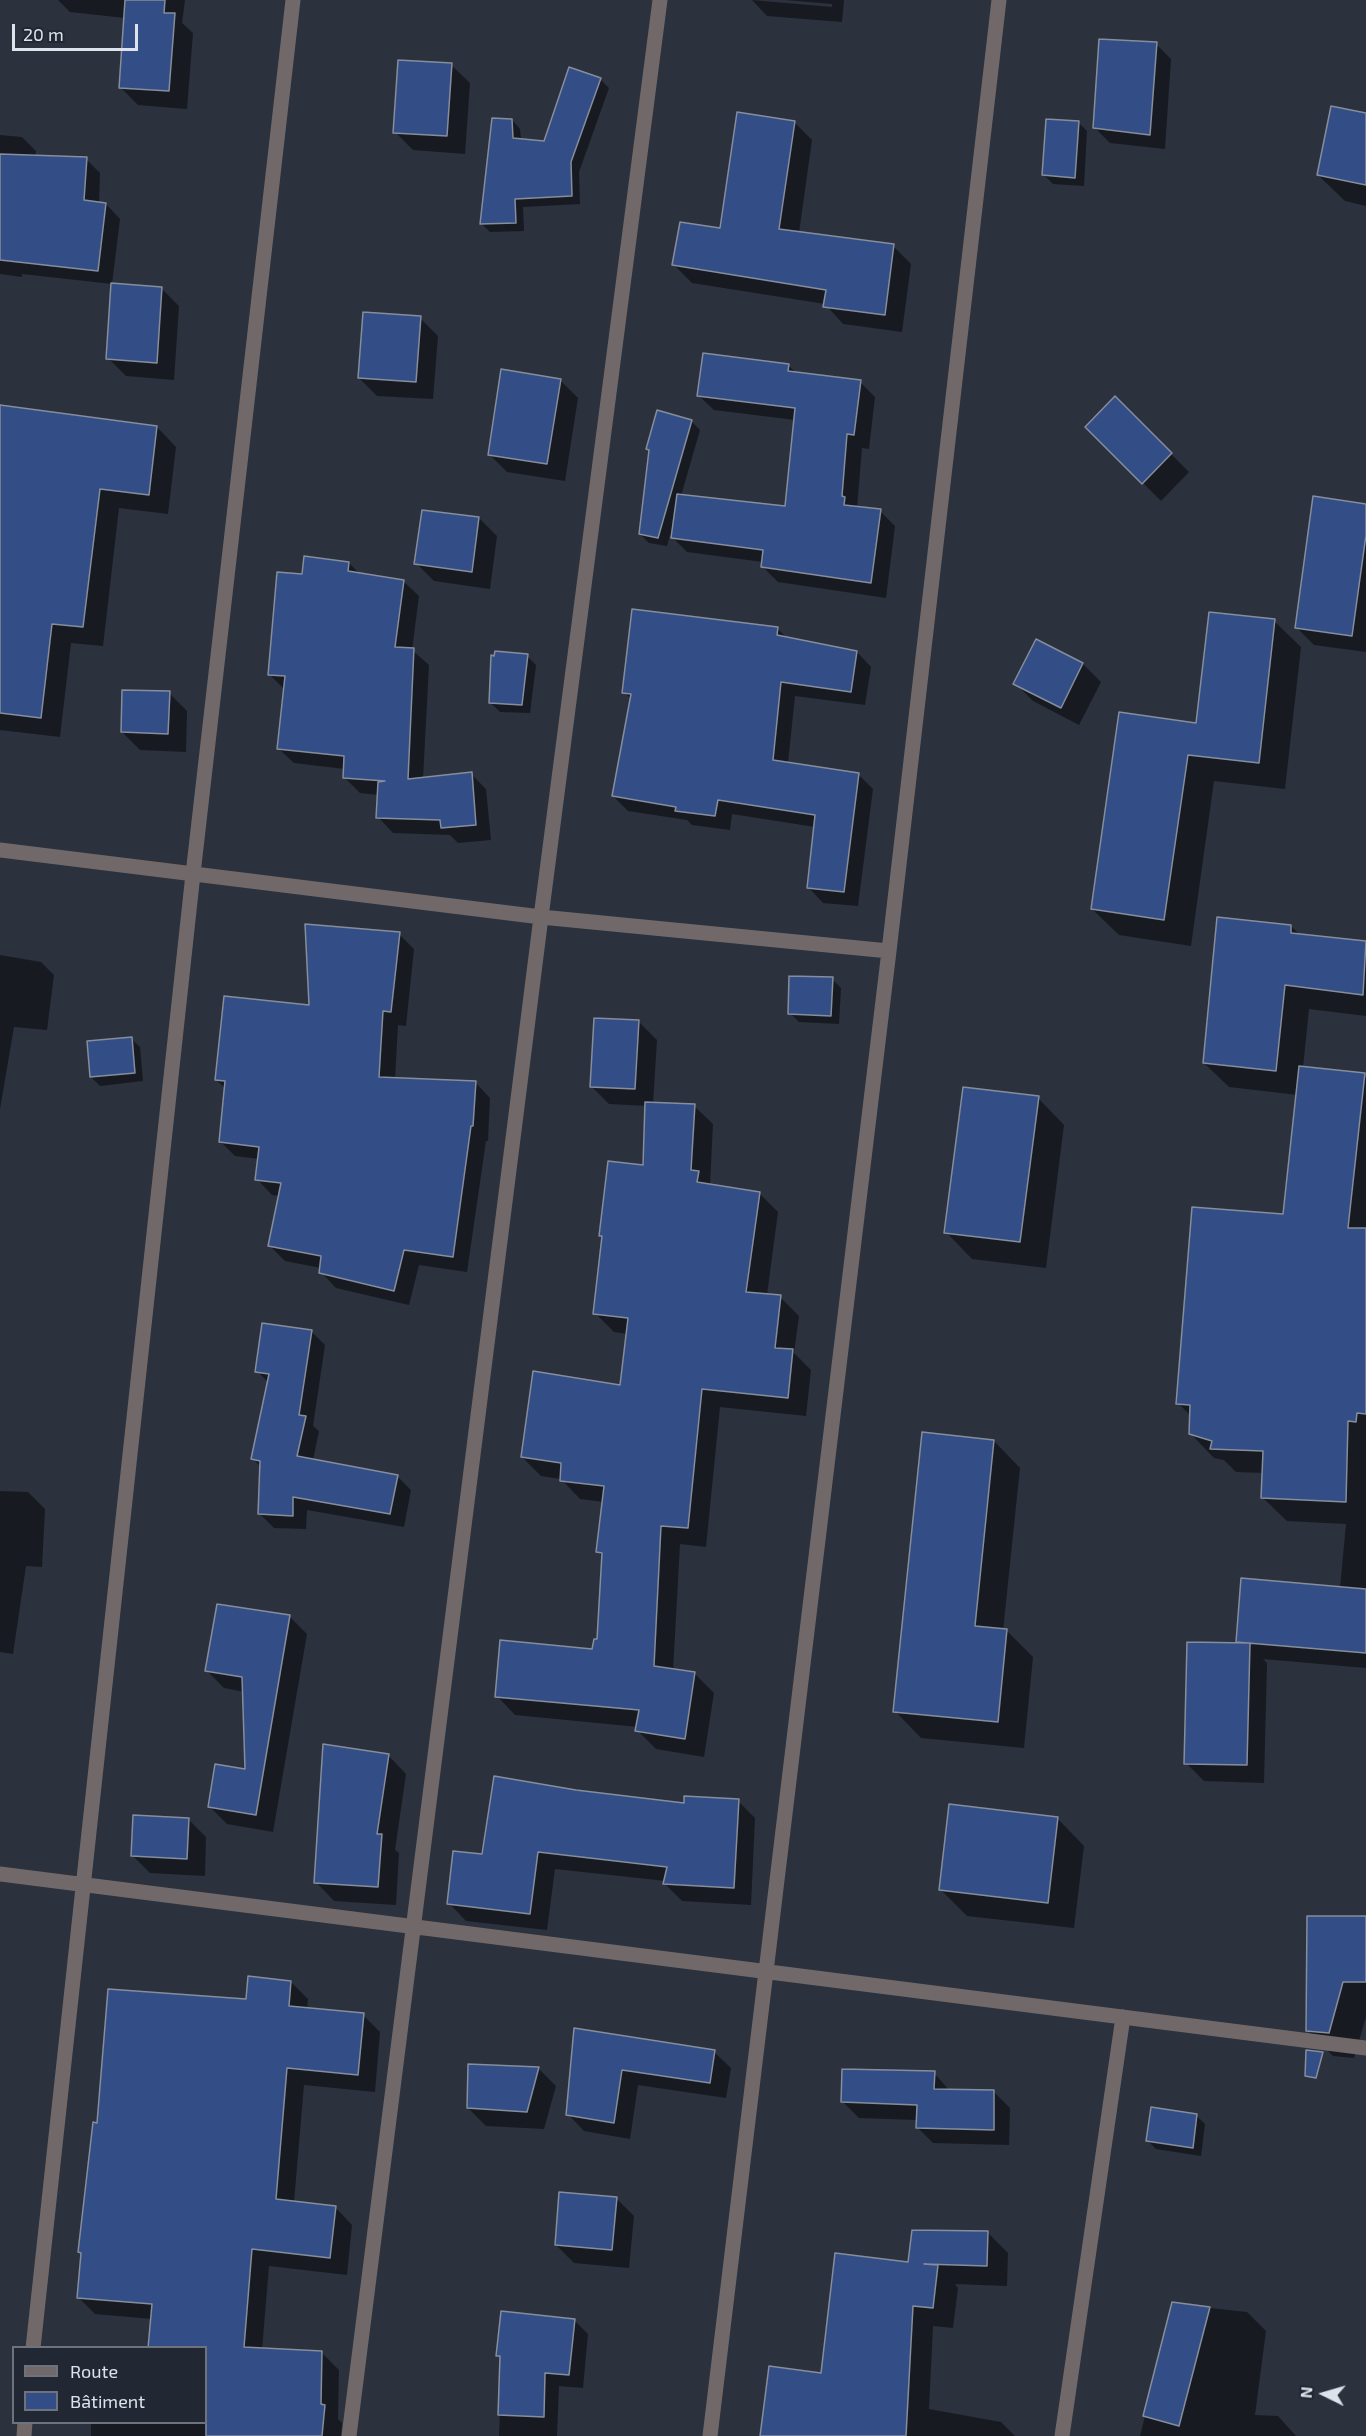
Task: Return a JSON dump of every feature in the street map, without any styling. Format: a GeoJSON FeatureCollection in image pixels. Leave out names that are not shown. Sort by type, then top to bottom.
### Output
{"type":"FeatureCollection","features":[{"type":"Feature","properties":{"kind":"street"},"geometry":{"type":"LineString","coordinates":[[33,2346],[193,874],[293,0]]}},
{"type":"Feature","properties":{"kind":"street"},"geometry":{"type":"LineString","coordinates":[[349,2436],[541,917],[660,0]]}},
{"type":"Feature","properties":{"kind":"street"},"geometry":{"type":"LineString","coordinates":[[710,2436],[890,951],[999,0]]}},
{"type":"Feature","properties":{"kind":"street"},"geometry":{"type":"LineString","coordinates":[[0,850],[541,917],[890,951]]}},
{"type":"Feature","properties":{"kind":"street"},"geometry":{"type":"LineString","coordinates":[[0,1874],[1366,2048]]}},
{"type":"Feature","properties":{"kind":"street"},"geometry":{"type":"LineString","coordinates":[[1062,2436],[1123,2017]]}},
{"type":"Feature","properties":{"kind":"building"},"geometry":{"type":"Polygon","coordinates":[[[125,0],[165,0],[164,13],[175,13],[169,91],[119,88],[125,0]]]}},
{"type":"Feature","properties":{"kind":"building"},"geometry":{"type":"Polygon","coordinates":[[[1099,39],[1157,42],[1150,135],[1093,128],[1099,39]]]}},
{"type":"Feature","properties":{"kind":"building"},"geometry":{"type":"Polygon","coordinates":[[[398,60],[452,63],[447,136],[393,133],[398,60]]]}},
{"type":"Feature","properties":{"kind":"building"},"geometry":{"type":"Polygon","coordinates":[[[569,67],[601,78],[571,162],[572,196],[515,199],[516,223],[480,224],[492,118],[512,119],[513,138],[544,141],[569,67]]]}},
{"type":"Feature","properties":{"kind":"building"},"geometry":{"type":"Polygon","coordinates":[[[1331,106],[1366,113],[1366,185],[1317,175],[1331,106]]]}},
{"type":"Feature","properties":{"kind":"building"},"geometry":{"type":"Polygon","coordinates":[[[737,112],[795,121],[779,229],[894,244],[885,315],[823,307],[826,290],[672,265],[680,222],[720,228],[737,112]]]}},
{"type":"Feature","properties":{"kind":"building"},"geometry":{"type":"Polygon","coordinates":[[[1046,119],[1079,121],[1075,178],[1042,175],[1046,119]]]}},
{"type":"Feature","properties":{"kind":"building"},"geometry":{"type":"Polygon","coordinates":[[[0,154],[87,157],[84,200],[106,203],[98,271],[0,260],[0,154]]]}},
{"type":"Feature","properties":{"kind":"building"},"geometry":{"type":"Polygon","coordinates":[[[111,283],[162,287],[157,363],[106,359],[111,283]]]}},
{"type":"Feature","properties":{"kind":"building"},"geometry":{"type":"Polygon","coordinates":[[[363,312],[421,316],[416,382],[358,378],[363,312]]]}},
{"type":"Feature","properties":{"kind":"building"},"geometry":{"type":"Polygon","coordinates":[[[703,353],[789,364],[788,371],[861,380],[854,435],[847,434],[842,496],[845,497],[844,505],[881,509],[871,583],[761,567],[763,550],[671,538],[677,494],[785,506],[795,408],[697,396],[703,353]]]}},
{"type":"Feature","properties":{"kind":"building"},"geometry":{"type":"Polygon","coordinates":[[[501,369],[561,379],[547,464],[488,455],[501,369]]]}},
{"type":"Feature","properties":{"kind":"building"},"geometry":{"type":"Polygon","coordinates":[[[1115,396],[1172,453],[1142,484],[1085,427],[1115,396]]]}},
{"type":"Feature","properties":{"kind":"building"},"geometry":{"type":"Polygon","coordinates":[[[0,405],[157,426],[149,495],[100,489],[83,627],[52,624],[41,718],[0,713],[0,405]]]}},
{"type":"Feature","properties":{"kind":"building"},"geometry":{"type":"Polygon","coordinates":[[[657,410],[692,420],[658,538],[639,534],[649,450],[646,449],[657,410]]]}},
{"type":"Feature","properties":{"kind":"building"},"geometry":{"type":"Polygon","coordinates":[[[1313,496],[1366,504],[1366,535],[1352,636],[1295,628],[1313,496]]]}},
{"type":"Feature","properties":{"kind":"building"},"geometry":{"type":"Polygon","coordinates":[[[422,510],[479,517],[472,572],[414,564],[422,510]]]}},
{"type":"Feature","properties":{"kind":"building"},"geometry":{"type":"Polygon","coordinates":[[[304,556],[349,562],[348,571],[404,580],[395,647],[414,648],[408,779],[472,772],[476,825],[441,828],[440,820],[376,818],[378,782],[385,781],[343,778],[344,756],[277,749],[285,676],[268,675],[277,572],[302,574],[304,556]]]}},
{"type":"Feature","properties":{"kind":"building"},"geometry":{"type":"Polygon","coordinates":[[[632,609],[778,627],[777,635],[857,651],[851,692],[781,682],[773,760],[859,773],[844,892],[807,888],[815,815],[718,800],[715,816],[675,811],[676,807],[612,796],[631,694],[622,693],[632,609]]]}},
{"type":"Feature","properties":{"kind":"building"},"geometry":{"type":"Polygon","coordinates":[[[1209,612],[1275,619],[1259,763],[1188,755],[1164,920],[1091,909],[1119,712],[1196,723],[1209,612]]]}},
{"type":"Feature","properties":{"kind":"building"},"geometry":{"type":"Polygon","coordinates":[[[1036,639],[1083,663],[1061,708],[1013,684],[1036,639]]]}},
{"type":"Feature","properties":{"kind":"building"},"geometry":{"type":"Polygon","coordinates":[[[495,651],[528,654],[522,705],[489,703],[491,655],[494,656],[495,651]]]}},
{"type":"Feature","properties":{"kind":"building"},"geometry":{"type":"Polygon","coordinates":[[[122,690],[170,691],[168,734],[121,732],[122,690]]]}},
{"type":"Feature","properties":{"kind":"building"},"geometry":{"type":"Polygon","coordinates":[[[1217,917],[1291,925],[1291,933],[1366,941],[1363,995],[1285,985],[1276,1071],[1203,1063],[1217,917]]]}},
{"type":"Feature","properties":{"kind":"building"},"geometry":{"type":"Polygon","coordinates":[[[305,924],[400,932],[391,1012],[383,1011],[379,1077],[476,1081],[473,1126],[471,1126],[453,1257],[404,1250],[394,1291],[319,1273],[321,1256],[268,1246],[281,1183],[255,1180],[259,1147],[219,1142],[225,1081],[215,1080],[224,996],[309,1005],[305,924]]]}},
{"type":"Feature","properties":{"kind":"building"},"geometry":{"type":"Polygon","coordinates":[[[789,976],[833,977],[831,1016],[788,1014],[789,976]]]}},
{"type":"Feature","properties":{"kind":"building"},"geometry":{"type":"Polygon","coordinates":[[[594,1018],[639,1020],[635,1089],[590,1087],[594,1018]]]}},
{"type":"Feature","properties":{"kind":"building"},"geometry":{"type":"Polygon","coordinates":[[[132,1037],[135,1073],[90,1077],[87,1041],[132,1037]]]}},
{"type":"Feature","properties":{"kind":"building"},"geometry":{"type":"Polygon","coordinates":[[[1299,1066],[1365,1073],[1348,1228],[1366,1228],[1366,1414],[1357,1413],[1356,1422],[1348,1421],[1346,1502],[1261,1498],[1263,1451],[1210,1449],[1212,1441],[1189,1434],[1190,1405],[1176,1404],[1192,1207],[1283,1214],[1299,1066]]]}},
{"type":"Feature","properties":{"kind":"building"},"geometry":{"type":"Polygon","coordinates":[[[963,1087],[1039,1096],[1020,1242],[944,1233],[963,1087]]]}},
{"type":"Feature","properties":{"kind":"building"},"geometry":{"type":"Polygon","coordinates":[[[645,1102],[695,1104],[691,1170],[699,1171],[697,1182],[760,1192],[746,1292],[781,1295],[775,1348],[793,1349],[788,1398],[702,1389],[688,1528],[661,1526],[654,1666],[695,1672],[685,1739],[635,1731],[639,1710],[495,1697],[500,1640],[592,1649],[594,1639],[597,1639],[602,1553],[596,1552],[604,1486],[560,1481],[561,1463],[521,1457],[533,1371],[620,1385],[628,1318],[593,1314],[602,1236],[599,1236],[608,1161],[643,1165],[645,1102]]]}},
{"type":"Feature","properties":{"kind":"building"},"geometry":{"type":"Polygon","coordinates":[[[262,1323],[312,1330],[299,1415],[306,1416],[297,1456],[398,1475],[390,1514],[293,1497],[293,1516],[258,1514],[260,1461],[251,1459],[269,1374],[255,1372],[262,1323]]]}},
{"type":"Feature","properties":{"kind":"building"},"geometry":{"type":"Polygon","coordinates":[[[922,1432],[994,1440],[975,1626],[1007,1629],[998,1722],[893,1712],[922,1432]]]}},
{"type":"Feature","properties":{"kind":"building"},"geometry":{"type":"Polygon","coordinates":[[[1241,1578],[1366,1589],[1366,1653],[1236,1642],[1241,1578]]]}},
{"type":"Feature","properties":{"kind":"building"},"geometry":{"type":"Polygon","coordinates":[[[217,1604],[290,1615],[256,1815],[208,1807],[215,1764],[245,1769],[242,1677],[205,1671],[217,1604]]]}},
{"type":"Feature","properties":{"kind":"building"},"geometry":{"type":"Polygon","coordinates":[[[1187,1642],[1250,1643],[1247,1765],[1184,1764],[1187,1642]]]}},
{"type":"Feature","properties":{"kind":"building"},"geometry":{"type":"Polygon","coordinates":[[[323,1744],[389,1754],[377,1834],[382,1834],[378,1887],[314,1883],[323,1744]]]}},
{"type":"Feature","properties":{"kind":"building"},"geometry":{"type":"Polygon","coordinates":[[[494,1776],[576,1790],[684,1803],[684,1796],[739,1799],[734,1888],[663,1884],[667,1867],[538,1852],[530,1914],[447,1904],[453,1851],[482,1854],[494,1776]]]}},
{"type":"Feature","properties":{"kind":"building"},"geometry":{"type":"Polygon","coordinates":[[[949,1804],[1058,1817],[1048,1903],[939,1890],[949,1804]]]}},
{"type":"Feature","properties":{"kind":"building"},"geometry":{"type":"Polygon","coordinates":[[[133,1815],[189,1818],[187,1859],[131,1856],[133,1815]]]}},
{"type":"Feature","properties":{"kind":"building"},"geometry":{"type":"Polygon","coordinates":[[[1307,1916],[1366,1916],[1366,1982],[1343,1982],[1329,2033],[1306,2031],[1307,1916]]]}},
{"type":"Feature","properties":{"kind":"building"},"geometry":{"type":"Polygon","coordinates":[[[248,1976],[291,1981],[289,2006],[364,2013],[358,2075],[287,2068],[276,2199],[336,2206],[330,2258],[252,2249],[244,2347],[322,2351],[321,2404],[325,2405],[322,2436],[206,2436],[207,2346],[148,2346],[152,2304],[77,2298],[81,2253],[78,2252],[93,2122],[97,2123],[108,1989],[246,1999],[248,1976]]]}},
{"type":"Feature","properties":{"kind":"building"},"geometry":{"type":"Polygon","coordinates":[[[574,2028],[715,2050],[710,2083],[622,2070],[614,2123],[566,2115],[574,2028]]]}},
{"type":"Feature","properties":{"kind":"building"},"geometry":{"type":"Polygon","coordinates":[[[1306,2050],[1323,2052],[1316,2078],[1305,2076],[1306,2050]]]}},
{"type":"Feature","properties":{"kind":"building"},"geometry":{"type":"Polygon","coordinates":[[[468,2064],[539,2067],[527,2112],[467,2108],[468,2064]]]}},
{"type":"Feature","properties":{"kind":"building"},"geometry":{"type":"Polygon","coordinates":[[[842,2069],[935,2071],[934,2089],[994,2090],[994,2130],[916,2128],[917,2105],[841,2102],[842,2069]]]}},
{"type":"Feature","properties":{"kind":"building"},"geometry":{"type":"Polygon","coordinates":[[[1151,2107],[1197,2114],[1193,2148],[1146,2141],[1151,2107]]]}},
{"type":"Feature","properties":{"kind":"building"},"geometry":{"type":"Polygon","coordinates":[[[559,2192],[617,2197],[612,2250],[555,2245],[559,2192]]]}},
{"type":"Feature","properties":{"kind":"building"},"geometry":{"type":"Polygon","coordinates":[[[912,2230],[988,2231],[987,2266],[924,2264],[938,2265],[933,2308],[913,2306],[906,2436],[760,2436],[769,2366],[821,2373],[835,2253],[908,2262],[912,2230]]]}},
{"type":"Feature","properties":{"kind":"building"},"geometry":{"type":"Polygon","coordinates":[[[1172,2302],[1210,2307],[1179,2426],[1143,2416],[1172,2302]]]}},
{"type":"Feature","properties":{"kind":"building"},"geometry":{"type":"Polygon","coordinates":[[[501,2311],[575,2319],[569,2375],[545,2373],[544,2417],[498,2415],[500,2356],[496,2356],[501,2311]]]}}]}
